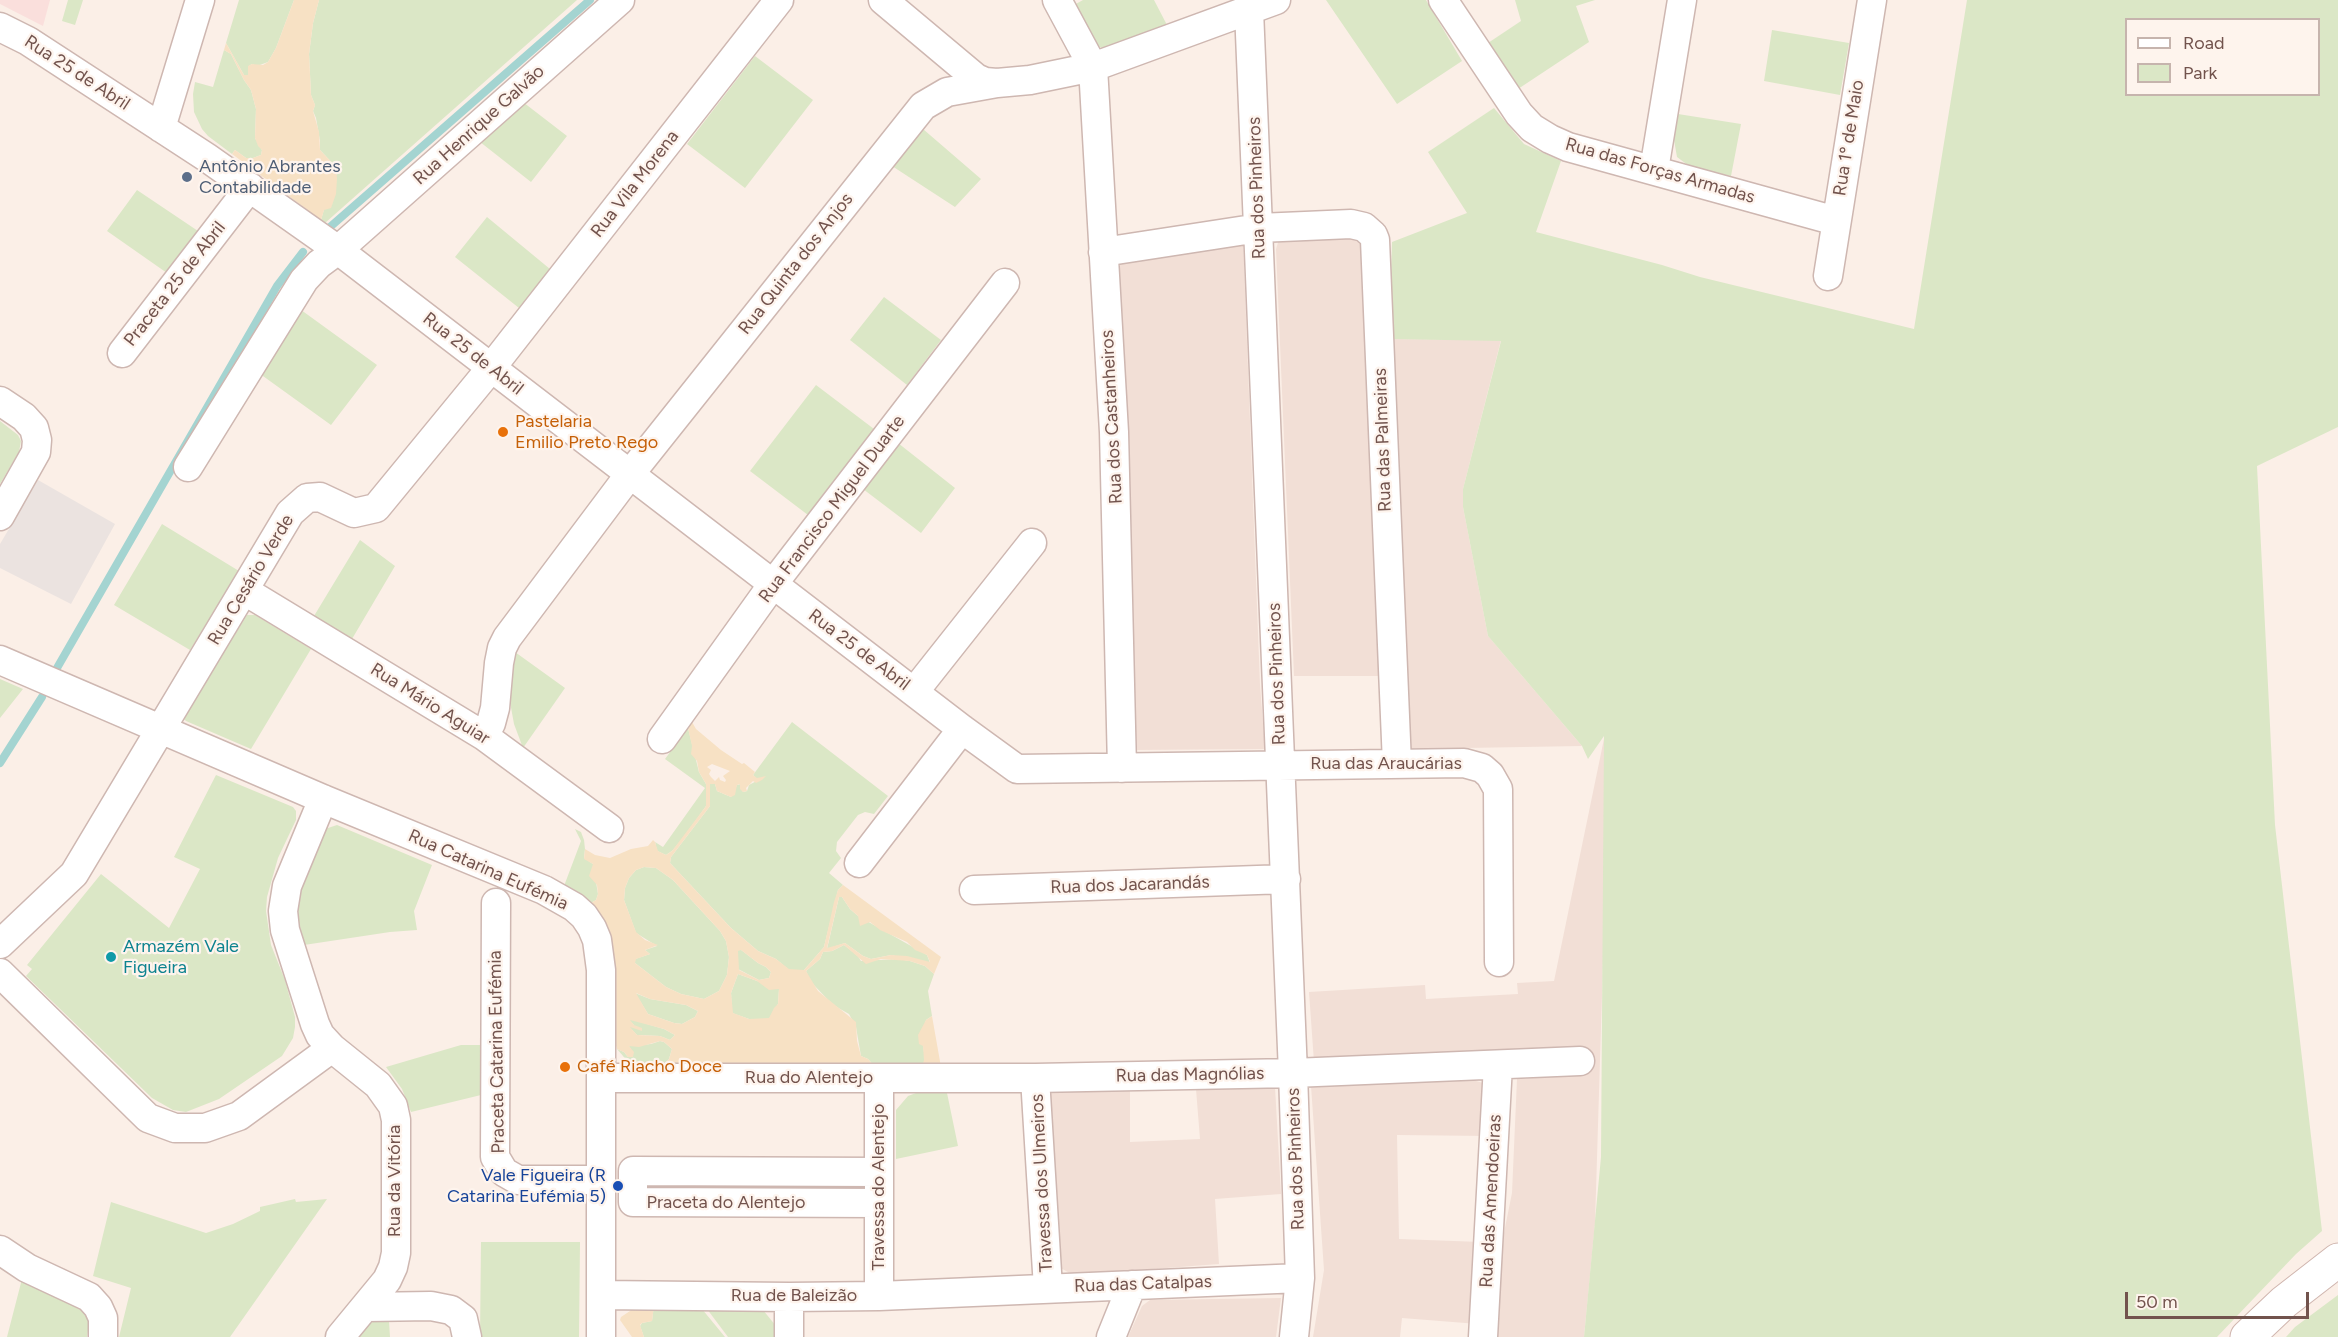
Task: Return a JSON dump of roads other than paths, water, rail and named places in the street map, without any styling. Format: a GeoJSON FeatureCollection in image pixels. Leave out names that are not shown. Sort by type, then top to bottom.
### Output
{"type":"FeatureCollection","features":[{"type":"Feature","properties":{"kind":"street"},"geometry":{"type":"LineString","coordinates":[[161,128],[200,0]]}},
{"type":"Feature","properties":{"kind":"street","name":"Rua Henrique Galvão"},"geometry":{"type":"LineString","coordinates":[[188,467],[304,280],[319,264],[338,250],[620,0]]}},
{"type":"Feature","properties":{"kind":"street","name":"Rua Vila Morena"},"geometry":{"type":"LineString","coordinates":[[491,368],[779,0]]}},
{"type":"Feature","properties":{"kind":"street"},"geometry":{"type":"LineString","coordinates":[[883,0],[967,72],[985,82],[997,83]]}},
{"type":"Feature","properties":{"kind":"street"},"geometry":{"type":"LineString","coordinates":[[1057,0],[1093,67]]}},
{"type":"Feature","properties":{"kind":"street","name":"Rua Quinta dos Anjos"},"geometry":{"type":"LineString","coordinates":[[484,736],[495,708],[499,663],[507,638],[630,474],[923,106],[947,92],[1030,80],[1093,67],[1276,0]]}},
{"type":"Feature","properties":{"kind":"street","name":"Rua das Forças Armadas"},"geometry":{"type":"LineString","coordinates":[[1443,0],[1506,97],[1532,128],[1568,147],[1836,221]]}},
{"type":"Feature","properties":{"kind":"street"},"geometry":{"type":"LineString","coordinates":[[1654,170],[1682,0]]}},
{"type":"Feature","properties":{"kind":"street","name":"Rua 1º de Maio"},"geometry":{"type":"LineString","coordinates":[[1828,276],[1872,0]]}},
{"type":"Feature","properties":{"kind":"street","name":"Rua dos Pinheiros"},"geometry":{"type":"LineString","coordinates":[[1249,10],[1286,879],[1300,1278],[1294,1337]]}},
{"type":"Feature","properties":{"kind":"street","name":"Rua 25 de Abril"},"geometry":{"type":"LineString","coordinates":[[0,27],[28,40],[250,187],[338,250],[773,585],[1017,769]]}},
{"type":"Feature","properties":{"kind":"street","name":"Rua dos Castanheiros"},"geometry":{"type":"LineString","coordinates":[[1093,67],[1114,432],[1122,768]]}},
{"type":"Feature","properties":{"kind":"street","name":"Praceta 25 de Abril"},"geometry":{"type":"LineString","coordinates":[[122,352],[250,187]]}},
{"type":"Feature","properties":{"kind":"street","name":"Rua das Palmeiras"},"geometry":{"type":"LineString","coordinates":[[1103,252],[1259,228],[1351,224],[1370,230],[1375,240],[1397,764]]}},
{"type":"Feature","properties":{"kind":"street","name":"Rua Francisco Miguel Duarte"},"geometry":{"type":"LineString","coordinates":[[662,739],[773,585],[1005,284]]}},
{"type":"Feature","properties":{"kind":"street","name":"Rua Cesário Verde"},"geometry":{"type":"LineString","coordinates":[[0,944],[74,874],[290,513],[307,498],[320,497],[354,513],[376,508],[491,368]]}},
{"type":"Feature","properties":{"kind":"street"},"geometry":{"type":"LineString","coordinates":[[0,401],[24,417],[34,428],[37,440],[36,452],[0,516]]}},
{"type":"Feature","properties":{"kind":"street"},"geometry":{"type":"LineString","coordinates":[[914,692],[1032,543]]}},
{"type":"Feature","properties":{"kind":"street","name":"Rua Mário Aguiar"},"geometry":{"type":"LineString","coordinates":[[245,591],[484,736],[609,828]]}},
{"type":"Feature","properties":{"kind":"street","name":"Rua Catarina Eufémia"},"geometry":{"type":"LineString","coordinates":[[0,660],[323,799],[544,890],[574,907],[592,928],[600,952],[601,1337]]}},
{"type":"Feature","properties":{"kind":"street"},"geometry":{"type":"LineString","coordinates":[[859,863],[962,729]]}},
{"type":"Feature","properties":{"kind":"street","name":"Rua das Araucárias"},"geometry":{"type":"LineString","coordinates":[[1017,769],[1281,764],[1470,764],[1486,771],[1496,785],[1499,962]]}},
{"type":"Feature","properties":{"kind":"street","name":"Rua da Vitória"},"geometry":{"type":"LineString","coordinates":[[323,799],[286,886],[283,911],[285,930],[320,1035],[332,1048],[378,1085],[393,1106],[396,1120],[396,1253],[393,1267],[387,1280],[340,1337]]}},
{"type":"Feature","properties":{"kind":"street","name":"Rua dos Jacarandás"},"geometry":{"type":"LineString","coordinates":[[974,890],[1286,879]]}},
{"type":"Feature","properties":{"kind":"street","name":"Praceta Catarina Eufémia"},"geometry":{"type":"LineString","coordinates":[[496,903],[495,1157],[504,1172],[518,1180],[601,1180]]}},
{"type":"Feature","properties":{"kind":"street"},"geometry":{"type":"LineString","coordinates":[[0,973],[148,1118],[175,1128],[206,1128],[239,1116],[332,1048]]}},
{"type":"Feature","properties":{"kind":"street","name":"Rua das Magnólias"},"geometry":{"type":"LineString","coordinates":[[944,1078],[1293,1073],[1580,1061]]}},
{"type":"Feature","properties":{"kind":"street","name":"Rua das Amendoeiras"},"geometry":{"type":"LineString","coordinates":[[1483,1337],[1498,1065]]}},
{"type":"Feature","properties":{"kind":"street","name":"Rua do Alentejo"},"geometry":{"type":"LineString","coordinates":[[601,1078],[944,1078]]}},
{"type":"Feature","properties":{"kind":"street","name":"Travessa do Alentejo"},"geometry":{"type":"LineString","coordinates":[[879,1078],[879,1296]]}},
{"type":"Feature","properties":{"kind":"street","name":"Travessa dos Ulmeiros"},"geometry":{"type":"LineString","coordinates":[[1035,1078],[1048,1288]]}},
{"type":"Feature","properties":{"kind":"street","name":"Praceta do Alentejo"},"geometry":{"type":"LineString","coordinates":[[879,1172],[633,1171],[633,1202],[879,1203]]}},
{"type":"Feature","properties":{"kind":"street"},"geometry":{"type":"LineString","coordinates":[[0,1250],[27,1268],[89,1297],[98,1307],[102,1318],[103,1337]]}},
{"type":"Feature","properties":{"kind":"street"},"geometry":{"type":"LineString","coordinates":[[2247,1337],[2284,1302],[2338,1260]]}},
{"type":"Feature","properties":{"kind":"street","name":"Rua das Catalpas"},"geometry":{"type":"LineString","coordinates":[[987,1291],[1300,1278]]}},
{"type":"Feature","properties":{"kind":"street"},"geometry":{"type":"LineString","coordinates":[[1111,1337],[1132,1285]]}},
{"type":"Feature","properties":{"kind":"street","name":"Rua de Baleizão"},"geometry":{"type":"LineString","coordinates":[[601,1295],[789,1298],[987,1291]]}},
{"type":"Feature","properties":{"kind":"street"},"geometry":{"type":"LineString","coordinates":[[789,1298],[789,1337]]}},
{"type":"Feature","properties":{"kind":"street"},"geometry":{"type":"LineString","coordinates":[[366,1307],[431,1306],[452,1310],[463,1319],[467,1337]]}},
{"type":"Feature","properties":{"kind":"waterway"},"geometry":{"type":"LineString","coordinates":[[330,227],[590,0]]}},
{"type":"Feature","properties":{"kind":"waterway"},"geometry":{"type":"LineString","coordinates":[[57,668],[277,286],[303,252]]}},
{"type":"Feature","properties":{"kind":"waterway"},"geometry":{"type":"LineString","coordinates":[[0,763],[42,697]]}},
{"type":"Feature","properties":{"kind":"place","name":"Antônio Abrantes Contabilidade"},"geometry":{"type":"Point","coordinates":[187,177]}},
{"type":"Feature","properties":{"kind":"place","name":"Pastelaria Emilio Preto Rego"},"geometry":{"type":"Point","coordinates":[503,432]}},
{"type":"Feature","properties":{"kind":"place","name":"Armazém Vale Figueira"},"geometry":{"type":"Point","coordinates":[111,957]}},
{"type":"Feature","properties":{"kind":"place","name":"Café Riacho Doce"},"geometry":{"type":"Point","coordinates":[565,1067]}},
{"type":"Feature","properties":{"kind":"place","name":"Vale Figueira (R Catarina Eufémia 5)"},"geometry":{"type":"Point","coordinates":[618,1186]}}]}
